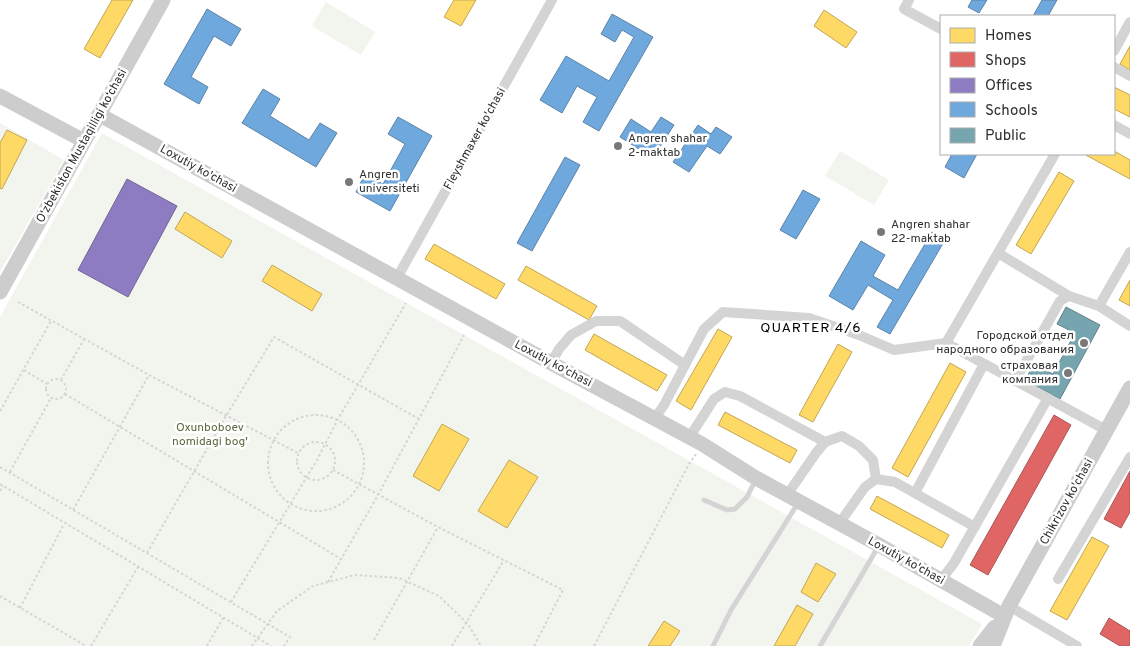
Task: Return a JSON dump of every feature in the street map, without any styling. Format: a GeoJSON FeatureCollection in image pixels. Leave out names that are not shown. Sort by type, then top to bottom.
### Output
{"type":"FeatureCollection","features":[{"type":"Feature","properties":{"kind":"street","name":"O‘zbekiston Mustaqilligi ko‘chasi"},"geometry":{"type":"LineString","coordinates":[[0,292],[163,0]]}},
{"type":"Feature","properties":{"kind":"street","name":"Fleyshmaxer ko'chasi"},"geometry":{"type":"LineString","coordinates":[[397,278],[552,0]]}},
{"type":"Feature","properties":{"kind":"street"},"geometry":{"type":"LineString","coordinates":[[909,0],[904,9],[940,29]]}},
{"type":"Feature","properties":{"kind":"street"},"geometry":{"type":"LineString","coordinates":[[1115,49],[1130,22]]}},
{"type":"Feature","properties":{"kind":"street"},"geometry":{"type":"LineString","coordinates":[[1115,68],[1130,76]]}},
{"type":"Feature","properties":{"kind":"street"},"geometry":{"type":"LineString","coordinates":[[0,96],[84,141]]}},
{"type":"Feature","properties":{"kind":"street","name":"Loxutiy ko'chasi"},"geometry":{"type":"LineString","coordinates":[[100,115],[551,363],[655,418],[756,478],[839,524],[942,580],[1006,611]]}},
{"type":"Feature","properties":{"kind":"street"},"geometry":{"type":"LineString","coordinates":[[1115,126],[1130,134]]}},
{"type":"Feature","properties":{"kind":"street"},"geometry":{"type":"LineString","coordinates":[[946,343],[1054,155]]}},
{"type":"Feature","properties":{"kind":"street"},"geometry":{"type":"LineString","coordinates":[[1099,306],[1130,252]]}},
{"type":"Feature","properties":{"kind":"street"},"geometry":{"type":"LineString","coordinates":[[998,253],[1069,296],[1099,306],[1130,326]]}},
{"type":"Feature","properties":{"kind":"street"},"geometry":{"type":"LineString","coordinates":[[1015,381],[1060,301],[1069,296]]}},
{"type":"Feature","properties":{"kind":"street"},"geometry":{"type":"LineString","coordinates":[[655,418],[664,405],[704,329],[723,312],[809,318],[859,335],[894,350],[946,343],[1106,430]]}},
{"type":"Feature","properties":{"kind":"street"},"geometry":{"type":"LineString","coordinates":[[551,363],[570,335],[596,321],[620,321],[685,365]]}},
{"type":"Feature","properties":{"kind":"street"},"geometry":{"type":"LineString","coordinates":[[915,493],[984,364]]}},
{"type":"Feature","properties":{"kind":"street","name":"Chikrizov ko'chasi"},"geometry":{"type":"LineString","coordinates":[[980,646],[1006,611],[1130,388]]}},
{"type":"Feature","properties":{"kind":"street"},"geometry":{"type":"LineString","coordinates":[[696,441],[714,399],[725,392],[740,396],[825,442]]}},
{"type":"Feature","properties":{"kind":"street"},"geometry":{"type":"LineString","coordinates":[[942,580],[954,563],[1048,398]]}},
{"type":"Feature","properties":{"kind":"street"},"geometry":{"type":"LineString","coordinates":[[793,498],[816,453],[825,442],[842,436],[860,446],[873,460],[876,479]]}},
{"type":"Feature","properties":{"kind":"street"},"geometry":{"type":"LineString","coordinates":[[1058,579],[1130,457]]}},
{"type":"Feature","properties":{"kind":"street"},"geometry":{"type":"LineString","coordinates":[[839,524],[865,487],[876,479],[894,482],[975,526]]}},
{"type":"Feature","properties":{"kind":"street"},"geometry":{"type":"LineString","coordinates":[[1006,611],[1077,646]]}},
{"type":"Feature","properties":{"kind":"street","name":"Chikrizov ko'chasi"},"geometry":{"type":"LineString","coordinates":[[993,646],[1006,611]]}},
{"type":"Feature","properties":{"kind":"lane"},"geometry":{"type":"LineString","coordinates":[[704,500],[727,510],[735,509],[747,497],[756,478]]}},
{"type":"Feature","properties":{"kind":"lane"},"geometry":{"type":"LineString","coordinates":[[713,646],[793,498]]}},
{"type":"Feature","properties":{"kind":"lane"},"geometry":{"type":"LineString","coordinates":[[820,646],[879,545]]}},
{"type":"Feature","properties":{"kind":"path"},"geometry":{"type":"LineString","coordinates":[[18,302],[149,375],[298,453]]}},
{"type":"Feature","properties":{"kind":"path"},"geometry":{"type":"LineString","coordinates":[[231,602],[291,504],[406,303]]}},
{"type":"Feature","properties":{"kind":"path"},"geometry":{"type":"LineString","coordinates":[[0,411],[51,321]]}},
{"type":"Feature","properties":{"kind":"path"},"geometry":{"type":"LineString","coordinates":[[328,582],[378,495],[464,335]]}},
{"type":"Feature","properties":{"kind":"path"},"geometry":{"type":"LineString","coordinates":[[147,553],[274,337],[357,386],[419,419]]}},
{"type":"Feature","properties":{"kind":"path"},"geometry":{"type":"LineString","coordinates":[[61,380],[84,339]]}},
{"type":"Feature","properties":{"kind":"path"},"geometry":{"type":"LineString","coordinates":[[24,370],[47,384]]}},
{"type":"Feature","properties":{"kind":"path"},"geometry":{"type":"LineString","coordinates":[[73,510],[149,375]]}},
{"type":"Feature","properties":{"kind":"path"},"geometry":{"type":"LineString","coordinates":[[52,380],[61,380],[66,386],[65,394],[59,399],[51,398],[46,391],[47,384],[52,380]]}},
{"type":"Feature","properties":{"kind":"path"},"geometry":{"type":"LineString","coordinates":[[65,394],[342,559]]}},
{"type":"Feature","properties":{"kind":"path"},"geometry":{"type":"LineString","coordinates":[[10,472],[51,398]]}},
{"type":"Feature","properties":{"kind":"path"},"geometry":{"type":"LineString","coordinates":[[322,415],[338,419],[350,428],[360,441],[364,456],[364,472],[359,485],[348,499],[334,507],[319,511],[303,509],[291,504],[278,491],[270,477],[268,461],[274,442],[280,432],[292,422],[306,416],[322,415]]}},
{"type":"Feature","properties":{"kind":"path"},"geometry":{"type":"LineString","coordinates":[[316,441],[325,444],[332,450],[335,456],[333,470],[323,479],[306,478],[297,467],[298,453],[304,445],[310,442],[316,441]]}},
{"type":"Feature","properties":{"kind":"path"},"geometry":{"type":"LineString","coordinates":[[594,646],[689,464],[696,441]]}},
{"type":"Feature","properties":{"kind":"path"},"geometry":{"type":"LineString","coordinates":[[0,467],[290,637],[286,646]]}},
{"type":"Feature","properties":{"kind":"path"},"geometry":{"type":"LineString","coordinates":[[333,470],[438,527],[563,590],[534,646]]}},
{"type":"Feature","properties":{"kind":"path"},"geometry":{"type":"LineString","coordinates":[[0,491],[1,485],[270,646]]}},
{"type":"Feature","properties":{"kind":"path"},"geometry":{"type":"LineString","coordinates":[[20,608],[65,523]]}},
{"type":"Feature","properties":{"kind":"path"},"geometry":{"type":"LineString","coordinates":[[374,640],[438,527]]}},
{"type":"Feature","properties":{"kind":"path"},"geometry":{"type":"LineString","coordinates":[[452,646],[504,560]]}},
{"type":"Feature","properties":{"kind":"path"},"geometry":{"type":"LineString","coordinates":[[91,646],[138,567]]}},
{"type":"Feature","properties":{"kind":"path"},"geometry":{"type":"LineString","coordinates":[[252,646],[277,611],[313,586],[355,575],[399,578],[439,596],[467,622],[480,646]]}},
{"type":"Feature","properties":{"kind":"path"},"geometry":{"type":"LineString","coordinates":[[0,596],[86,646]]}},
{"type":"Feature","properties":{"kind":"path"},"geometry":{"type":"LineString","coordinates":[[207,646],[223,618]]}},
{"type":"Feature","properties":{"kind":"green space"},"geometry":{"type":"Polygon","coordinates":[[[326,2],[375,32],[361,55],[312,26],[326,2]]]}},
{"type":"Feature","properties":{"kind":"green space"},"geometry":{"type":"Polygon","coordinates":[[[0,123],[64,160],[0,272],[0,123]]]}},
{"type":"Feature","properties":{"kind":"green space","name":"Oxunboboev nomidagi bog'"},"geometry":{"type":"Polygon","coordinates":[[[102,133],[982,624],[969,646],[0,646],[0,317],[102,133]]]}},
{"type":"Feature","properties":{"kind":"green space"},"geometry":{"type":"Polygon","coordinates":[[[840,151],[889,180],[874,205],[825,176],[840,151]]]}},
{"type":"Feature","properties":{"kind":"building: Homes"},"geometry":{"type":"Polygon","coordinates":[[[112,0],[133,0],[100,58],[84,49],[112,0]]]}},
{"type":"Feature","properties":{"kind":"building: Homes"},"geometry":{"type":"Polygon","coordinates":[[[454,0],[476,0],[461,26],[444,17],[454,0]]]}},
{"type":"Feature","properties":{"kind":"building: Homes"},"geometry":{"type":"Polygon","coordinates":[[[824,10],[857,32],[846,48],[814,26],[824,10]]]}},
{"type":"Feature","properties":{"kind":"building: Homes"},"geometry":{"type":"Polygon","coordinates":[[[1130,46],[1130,70],[1120,64],[1130,46]]]}},
{"type":"Feature","properties":{"kind":"building: Homes"},"geometry":{"type":"Polygon","coordinates":[[[1115,88],[1130,95],[1130,117],[1115,110],[1115,88]]]}},
{"type":"Feature","properties":{"kind":"building: Homes"},"geometry":{"type":"Polygon","coordinates":[[[7,130],[27,140],[2,189],[0,188],[0,143],[7,130]]]}},
{"type":"Feature","properties":{"kind":"building: Homes"},"geometry":{"type":"Polygon","coordinates":[[[1115,152],[1130,160],[1130,179],[1086,155],[1115,155],[1115,152]]]}},
{"type":"Feature","properties":{"kind":"building: Homes"},"geometry":{"type":"Polygon","coordinates":[[[1059,172],[1074,181],[1031,254],[1016,245],[1059,172]]]}},
{"type":"Feature","properties":{"kind":"building: Homes"},"geometry":{"type":"Polygon","coordinates":[[[185,212],[232,241],[222,258],[175,229],[185,212]]]}},
{"type":"Feature","properties":{"kind":"building: Homes"},"geometry":{"type":"Polygon","coordinates":[[[434,244],[505,284],[496,299],[425,259],[434,244]]]}},
{"type":"Feature","properties":{"kind":"building: Homes"},"geometry":{"type":"Polygon","coordinates":[[[272,265],[322,294],[312,311],[262,281],[272,265]]]}},
{"type":"Feature","properties":{"kind":"building: Homes"},"geometry":{"type":"Polygon","coordinates":[[[526,266],[597,306],[589,320],[518,280],[526,266]]]}},
{"type":"Feature","properties":{"kind":"building: Homes"},"geometry":{"type":"Polygon","coordinates":[[[1130,280],[1130,306],[1119,300],[1130,280]]]}},
{"type":"Feature","properties":{"kind":"building: Homes"},"geometry":{"type":"Polygon","coordinates":[[[718,329],[732,337],[691,410],[676,401],[718,329]]]}},
{"type":"Feature","properties":{"kind":"building: Homes"},"geometry":{"type":"Polygon","coordinates":[[[594,334],[667,375],[657,391],[585,350],[594,334]]]}},
{"type":"Feature","properties":{"kind":"building: Homes"},"geometry":{"type":"Polygon","coordinates":[[[838,344],[852,352],[813,422],[799,415],[838,344]]]}},
{"type":"Feature","properties":{"kind":"building: Homes"},"geometry":{"type":"Polygon","coordinates":[[[950,363],[966,372],[908,477],[892,468],[950,363]]]}},
{"type":"Feature","properties":{"kind":"building: Homes"},"geometry":{"type":"Polygon","coordinates":[[[725,412],[797,450],[790,463],[718,425],[725,412]]]}},
{"type":"Feature","properties":{"kind":"building: Homes"},"geometry":{"type":"Polygon","coordinates":[[[442,424],[469,439],[439,491],[413,476],[442,424]]]}},
{"type":"Feature","properties":{"kind":"building: Homes"},"geometry":{"type":"Polygon","coordinates":[[[509,460],[538,477],[507,528],[478,511],[509,460]]]}},
{"type":"Feature","properties":{"kind":"building: Homes"},"geometry":{"type":"Polygon","coordinates":[[[877,496],[949,535],[942,548],[870,509],[877,496]]]}},
{"type":"Feature","properties":{"kind":"building: Homes"},"geometry":{"type":"Polygon","coordinates":[[[1092,537],[1109,546],[1067,620],[1050,611],[1092,537]]]}},
{"type":"Feature","properties":{"kind":"building: Homes"},"geometry":{"type":"Polygon","coordinates":[[[816,563],[836,574],[818,602],[801,592],[816,563]]]}},
{"type":"Feature","properties":{"kind":"building: Homes"},"geometry":{"type":"Polygon","coordinates":[[[797,605],[813,614],[795,646],[774,646],[797,605]]]}},
{"type":"Feature","properties":{"kind":"building: Homes"},"geometry":{"type":"Polygon","coordinates":[[[664,621],[680,631],[670,646],[648,646],[664,621]]]}},
{"type":"Feature","properties":{"kind":"building: Shops"},"geometry":{"type":"Polygon","coordinates":[[[1054,415],[1071,425],[988,575],[970,565],[1054,415]]]}},
{"type":"Feature","properties":{"kind":"building: Shops"},"geometry":{"type":"Polygon","coordinates":[[[1130,471],[1130,512],[1121,528],[1104,519],[1130,471]]]}},
{"type":"Feature","properties":{"kind":"building: Shops"},"geometry":{"type":"Polygon","coordinates":[[[1109,618],[1130,631],[1130,646],[1120,646],[1100,634],[1109,618]]]}},
{"type":"Feature","properties":{"kind":"building: Offices"},"geometry":{"type":"Polygon","coordinates":[[[127,179],[177,206],[128,297],[78,270],[127,179]]]}},
{"type":"Feature","properties":{"kind":"building: Schools"},"geometry":{"type":"Polygon","coordinates":[[[972,0],[987,0],[979,13],[968,7],[972,0]]]}},
{"type":"Feature","properties":{"kind":"building: Schools"},"geometry":{"type":"Polygon","coordinates":[[[1042,0],[1057,0],[1049,15],[1034,15],[1042,0]]]}},
{"type":"Feature","properties":{"kind":"building: Schools"},"geometry":{"type":"Polygon","coordinates":[[[207,9],[241,29],[231,46],[214,36],[191,77],[208,87],[199,104],[164,84],[207,9]]]}},
{"type":"Feature","properties":{"kind":"building: Schools"},"geometry":{"type":"Polygon","coordinates":[[[612,14],[653,37],[599,131],[583,122],[597,97],[577,86],[562,113],[540,100],[566,56],[609,81],[634,37],[622,30],[615,42],[601,34],[612,14]]]}},
{"type":"Feature","properties":{"kind":"building: Schools"},"geometry":{"type":"Polygon","coordinates":[[[263,89],[280,99],[270,116],[309,140],[320,123],[337,133],[316,167],[242,123],[263,89]]]}},
{"type":"Feature","properties":{"kind":"building: Schools"},"geometry":{"type":"Polygon","coordinates":[[[398,117],[432,136],[390,211],[356,192],[365,174],[383,184],[405,144],[388,134],[398,117]]]}},
{"type":"Feature","properties":{"kind":"building: Schools"},"geometry":{"type":"Polygon","coordinates":[[[661,117],[674,125],[653,158],[620,137],[631,119],[651,132],[661,117]]]}},
{"type":"Feature","properties":{"kind":"building: Schools"},"geometry":{"type":"Polygon","coordinates":[[[698,125],[711,134],[716,127],[732,137],[720,154],[707,146],[689,172],[673,162],[698,125]]]}},
{"type":"Feature","properties":{"kind":"building: Schools"},"geometry":{"type":"Polygon","coordinates":[[[951,155],[976,155],[964,178],[945,167],[951,155]]]}},
{"type":"Feature","properties":{"kind":"building: Schools"},"geometry":{"type":"Polygon","coordinates":[[[565,157],[580,165],[532,251],[517,243],[565,157]]]}},
{"type":"Feature","properties":{"kind":"building: Schools"},"geometry":{"type":"Polygon","coordinates":[[[803,190],[820,199],[796,239],[780,230],[803,190]]]}},
{"type":"Feature","properties":{"kind":"building: Schools"},"geometry":{"type":"Polygon","coordinates":[[[932,232],[945,240],[890,334],[877,327],[893,300],[868,285],[853,310],[829,296],[861,241],[885,255],[873,276],[898,290],[932,232]]]}},
{"type":"Feature","properties":{"kind":"building: Public"},"geometry":{"type":"Polygon","coordinates":[[[1066,307],[1100,325],[1060,399],[1025,380],[1034,364],[1053,374],[1075,333],[1057,324],[1066,307]]]}},
{"type":"Feature","properties":{"kind":"place","name":"Angren shahar 2-maktab"},"geometry":{"type":"Point","coordinates":[618,146]}},
{"type":"Feature","properties":{"kind":"place","name":"Angren universiteti"},"geometry":{"type":"Point","coordinates":[349,182]}},
{"type":"Feature","properties":{"kind":"place","name":"Angren shahar 22-maktab"},"geometry":{"type":"Point","coordinates":[881,232]}},
{"type":"Feature","properties":{"kind":"place","name":"Городской отдел народного образования"},"geometry":{"type":"Point","coordinates":[1084,343]}},
{"type":"Feature","properties":{"kind":"place","name":"страховая компания"},"geometry":{"type":"Point","coordinates":[1068,373]}},
{"type":"Feature","properties":{"kind":"district","name":"QUARTER 4/6"},"geometry":{"type":"Point","coordinates":[811,328]}}]}
